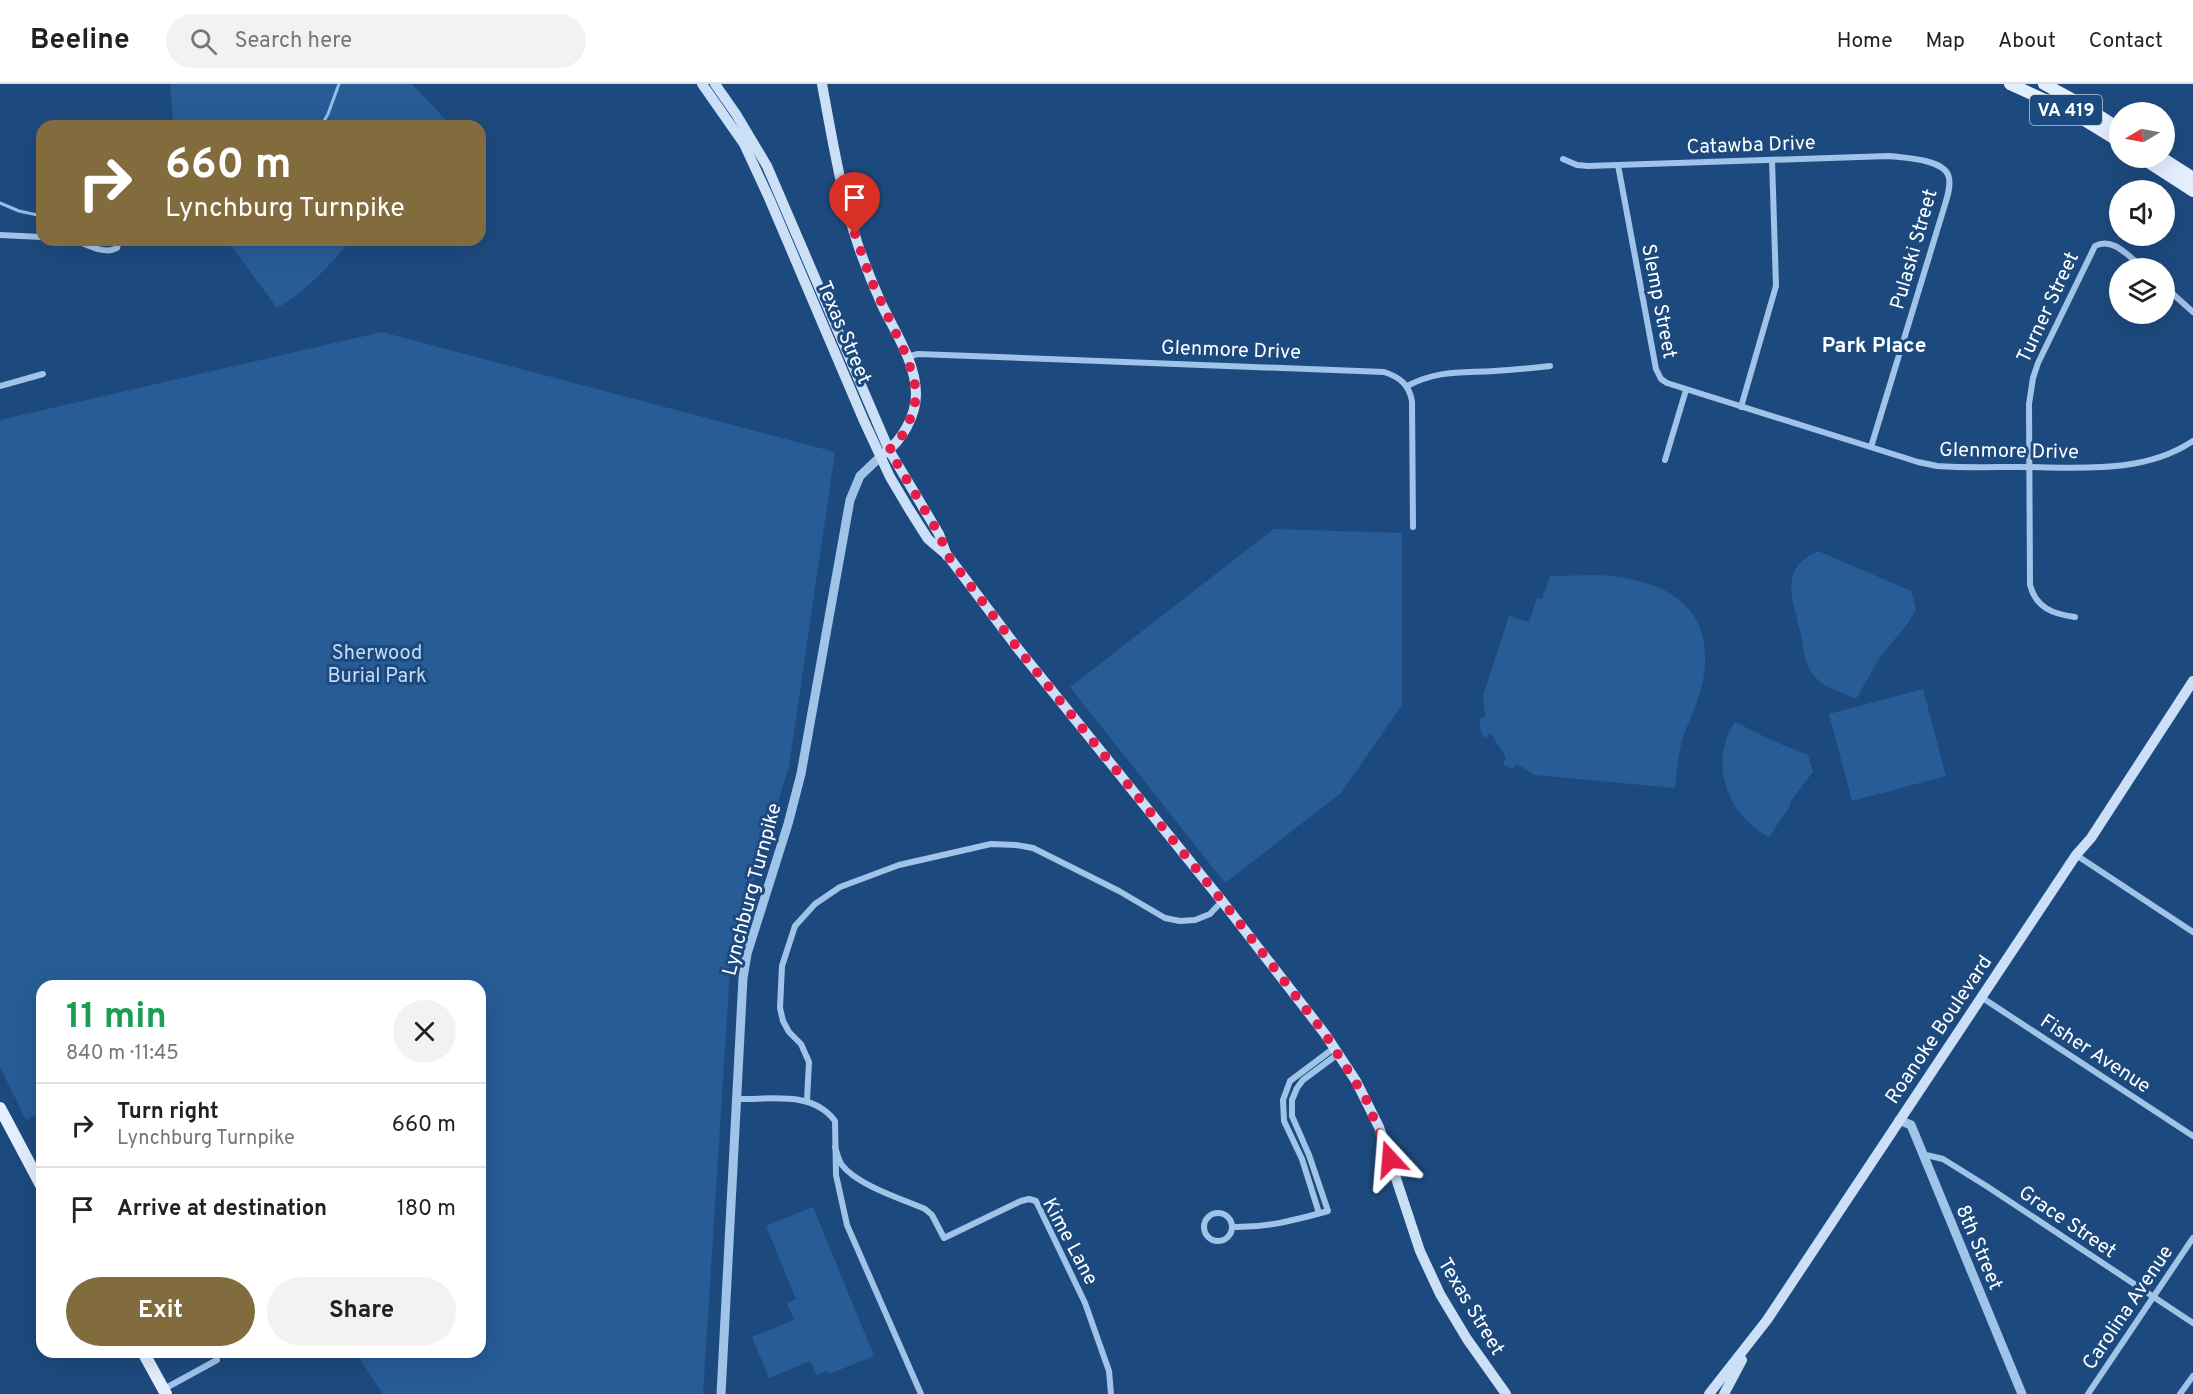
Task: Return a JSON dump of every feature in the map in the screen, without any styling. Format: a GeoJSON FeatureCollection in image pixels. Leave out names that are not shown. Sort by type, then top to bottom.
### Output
{"type":"FeatureCollection","features":[{"type":"Feature","properties":{"kind":"main road","name":"Texas Street"},"geometry":{"type":"LineString","coordinates":[[702,84],[730,123],[752,161],[885,453]]}},
{"type":"Feature","properties":{"kind":"main road","name":"Texas Street"},"geometry":{"type":"LineString","coordinates":[[715,84],[736,114],[771,176],[885,453],[890,477],[928,539],[948,556],[1019,650],[1286,982],[1336,1051],[1356,1081],[1379,1127],[1413,1231],[1430,1273],[1467,1339],[1506,1394]]}},
{"type":"Feature","properties":{"kind":"main road","name":"Lynchburg Turnpike"},"geometry":{"type":"LineString","coordinates":[[822,84],[851,221],[871,280],[907,357],[916,393],[915,404],[907,424],[892,438],[885,453]]}},
{"type":"Feature","properties":{"kind":"main road","name":"VA 419"},"geometry":{"type":"LineString","coordinates":[[2010,84],[2071,112],[2109,135]]}},
{"type":"Feature","properties":{"kind":"main road","name":"VA 419"},"geometry":{"type":"LineString","coordinates":[[2044,84],[2109,122]]}},
{"type":"Feature","properties":{"kind":"main road"},"geometry":{"type":"LineString","coordinates":[[2175,166],[2193,178]]}},
{"type":"Feature","properties":{"kind":"main road"},"geometry":{"type":"LineString","coordinates":[[2157,168],[2193,191]]}},
{"type":"Feature","properties":{"kind":"main road","name":"Roanoke Boulevard"},"geometry":{"type":"LineString","coordinates":[[1709,1394],[1756,1336],[2076,855],[2091,838],[2193,681]]}},
{"type":"Feature","properties":{"kind":"main road"},"geometry":{"type":"LineString","coordinates":[[0,1108],[3,1121],[36,1177]]}},
{"type":"Feature","properties":{"kind":"main road"},"geometry":{"type":"LineString","coordinates":[[1724,1394],[1756,1336]]}},
{"type":"Feature","properties":{"kind":"main road"},"geometry":{"type":"LineString","coordinates":[[146,1358],[165,1391]]}},
{"type":"Feature","properties":{"kind":"street","name":"Catawba Drive"},"geometry":{"type":"LineString","coordinates":[[1563,159],[1577,165],[1618,165],[1889,156],[1941,166]]}},
{"type":"Feature","properties":{"kind":"street"},"geometry":{"type":"LineString","coordinates":[[1742,407],[1776,286],[1772,160]]}},
{"type":"Feature","properties":{"kind":"street","name":"Slemp Street"},"geometry":{"type":"LineString","coordinates":[[1618,165],[1656,369],[1661,379],[1686,390]]}},
{"type":"Feature","properties":{"kind":"street","name":"Pulaski Street"},"geometry":{"type":"LineString","coordinates":[[1871,447],[1943,211],[1950,182],[1948,174],[1941,166]]}},
{"type":"Feature","properties":{"kind":"street"},"geometry":{"type":"LineString","coordinates":[[0,234],[36,237]]}},
{"type":"Feature","properties":{"kind":"street","name":"Turner Street"},"geometry":{"type":"LineString","coordinates":[[2075,617],[2046,609],[2036,600],[2030,585],[2029,404],[2038,363],[2091,251],[2098,244],[2108,242],[2130,258]]}},
{"type":"Feature","properties":{"kind":"street"},"geometry":{"type":"LineString","coordinates":[[93,246],[105,251],[113,251],[118,246]]}},
{"type":"Feature","properties":{"kind":"street"},"geometry":{"type":"LineString","coordinates":[[2175,296],[2193,312]]}},
{"type":"Feature","properties":{"kind":"street","name":"Glenmore Drive"},"geometry":{"type":"LineString","coordinates":[[907,357],[918,354],[1384,372],[1400,379],[1407,386]]}},
{"type":"Feature","properties":{"kind":"street"},"geometry":{"type":"LineString","coordinates":[[1413,527],[1412,401],[1407,386],[1420,379],[1446,372],[1550,366]]}},
{"type":"Feature","properties":{"kind":"street"},"geometry":{"type":"LineString","coordinates":[[0,386],[43,374]]}},
{"type":"Feature","properties":{"kind":"street","name":"Glenmore Drive"},"geometry":{"type":"LineString","coordinates":[[1686,390],[1937,466],[2118,466],[2160,457],[2180,450],[2193,441]]}},
{"type":"Feature","properties":{"kind":"street"},"geometry":{"type":"LineString","coordinates":[[1665,460],[1686,390]]}},
{"type":"Feature","properties":{"kind":"street","name":"Lynchburg Turnpike"},"geometry":{"type":"LineString","coordinates":[[721,1394],[741,1001],[747,954],[788,824],[801,774],[850,500],[860,476],[885,453]]}},
{"type":"Feature","properties":{"kind":"street"},"geometry":{"type":"LineString","coordinates":[[736,1099],[807,1100],[809,1062],[801,1044],[789,1032],[783,1021],[780,1008],[782,966],[799,921],[815,904],[840,887],[899,865],[992,844],[1033,848],[1119,891],[1166,918],[1180,921],[1195,920],[1210,914],[1222,901]]}},
{"type":"Feature","properties":{"kind":"street"},"geometry":{"type":"LineString","coordinates":[[2076,855],[2193,932]]}},
{"type":"Feature","properties":{"kind":"street","name":"Fisher Avenue"},"geometry":{"type":"LineString","coordinates":[[1981,997],[2193,1136]]}},
{"type":"Feature","properties":{"kind":"street"},"geometry":{"type":"LineString","coordinates":[[1232,1227],[1257,1228],[1328,1211],[1309,1155],[1292,1116],[1292,1100],[1303,1080],[1336,1051]]}},
{"type":"Feature","properties":{"kind":"street"},"geometry":{"type":"LineString","coordinates":[[1319,1213],[1302,1159],[1284,1121],[1283,1100],[1290,1081],[1336,1051]]}},
{"type":"Feature","properties":{"kind":"street","name":"Kime Lane"},"geometry":{"type":"LineString","coordinates":[[807,1100],[824,1108],[835,1121],[836,1175],[847,1225],[921,1394]]}},
{"type":"Feature","properties":{"kind":"street","name":"8th Street"},"geometry":{"type":"LineString","coordinates":[[1899,1120],[1911,1125],[2022,1394]]}},
{"type":"Feature","properties":{"kind":"street","name":"Kime Lane"},"geometry":{"type":"LineString","coordinates":[[835,1147],[841,1164],[854,1174],[877,1189],[925,1209],[932,1215],[944,1238],[1021,1201],[1029,1199],[1036,1201],[1085,1303],[1109,1371],[1111,1394]]}},
{"type":"Feature","properties":{"kind":"street","name":"Grace Street"},"geometry":{"type":"LineString","coordinates":[[1922,1154],[1943,1159],[2193,1323]]}},
{"type":"Feature","properties":{"kind":"street"},"geometry":{"type":"LineString","coordinates":[[1217,1213],[1226,1215],[1232,1222],[1232,1227],[1229,1236],[1221,1241],[1212,1240],[1205,1234],[1204,1229],[1205,1220],[1217,1213]]}},
{"type":"Feature","properties":{"kind":"street","name":"Carolina Avenue"},"geometry":{"type":"LineString","coordinates":[[2088,1394],[2193,1238]]}},
{"type":"Feature","properties":{"kind":"street"},"geometry":{"type":"LineString","coordinates":[[165,1391],[217,1360]]}},
{"type":"Feature","properties":{"kind":"street"},"geometry":{"type":"LineString","coordinates":[[2180,1394],[2193,1376]]}},
{"type":"Feature","properties":{"kind":"green space"},"geometry":{"type":"Polygon","coordinates":[[[170,84],[412,84],[446,120],[173,120],[170,84]]]}},
{"type":"Feature","properties":{"kind":"green space"},"geometry":{"type":"Polygon","coordinates":[[[231,246],[346,246],[308,286],[277,308],[231,246]]]}},
{"type":"Feature","properties":{"kind":"green space","name":"Sherwood Burial Park"},"geometry":{"type":"Polygon","coordinates":[[[382,332],[835,452],[789,766],[731,954],[703,1394],[383,1394],[359,1358],[486,1358],[486,980],[36,980],[36,1114],[26,1120],[0,1067],[0,420],[382,332]]]}},
{"type":"Feature","properties":{"kind":"green space"},"geometry":{"type":"Polygon","coordinates":[[[1274,529],[1402,533],[1402,705],[1341,793],[1225,883],[1070,687],[1274,529]]]}},
{"type":"Feature","properties":{"kind":"green space"},"geometry":{"type":"Polygon","coordinates":[[[1818,551],[1911,591],[1916,609],[1908,623],[1880,657],[1856,699],[1819,681],[1811,672],[1804,654],[1791,585],[1798,566],[1818,551]]]}},
{"type":"Feature","properties":{"kind":"green space"},"geometry":{"type":"Polygon","coordinates":[[[1598,575],[1644,582],[1663,590],[1680,601],[1693,615],[1702,633],[1705,655],[1703,681],[1681,744],[1675,788],[1535,775],[1517,764],[1513,769],[1503,764],[1506,757],[1491,734],[1485,738],[1481,732],[1479,719],[1485,717],[1483,696],[1509,616],[1529,622],[1537,598],[1542,599],[1550,576],[1598,575]]]}},
{"type":"Feature","properties":{"kind":"green space"},"geometry":{"type":"Polygon","coordinates":[[[1923,689],[1946,776],[1852,801],[1829,714],[1923,689]]]}},
{"type":"Feature","properties":{"kind":"green space"},"geometry":{"type":"Polygon","coordinates":[[[1735,722],[1808,755],[1813,772],[1790,802],[1790,806],[1769,837],[1742,816],[1726,787],[1723,754],[1727,738],[1735,722]]]}},
{"type":"Feature","properties":{"kind":"green space"},"geometry":{"type":"Polygon","coordinates":[[[813,1207],[874,1356],[829,1374],[827,1371],[816,1375],[810,1361],[769,1378],[752,1337],[794,1320],[787,1303],[796,1299],[766,1226],[813,1207]]]}},
{"type":"Feature","properties":{"kind":"waterway"},"geometry":{"type":"LineString","coordinates":[[324,120],[339,84]]}},
{"type":"Feature","properties":{"kind":"waterway"},"geometry":{"type":"LineString","coordinates":[[0,203],[36,215]]}},
{"type":"Feature","properties":{"kind":"district","name":"Park Place"},"geometry":{"type":"Point","coordinates":[1874,345]}},
{"type":"Feature","properties":{"kind":"route"},"geometry":{"type":"LineString","coordinates":[[855,234],[871,280],[911,367],[915,385],[915,404],[912,415],[900,440],[889,450],[939,534],[948,556],[1019,650],[1227,907],[1325,1034],[1366,1099],[1390,1159]]}}]}
